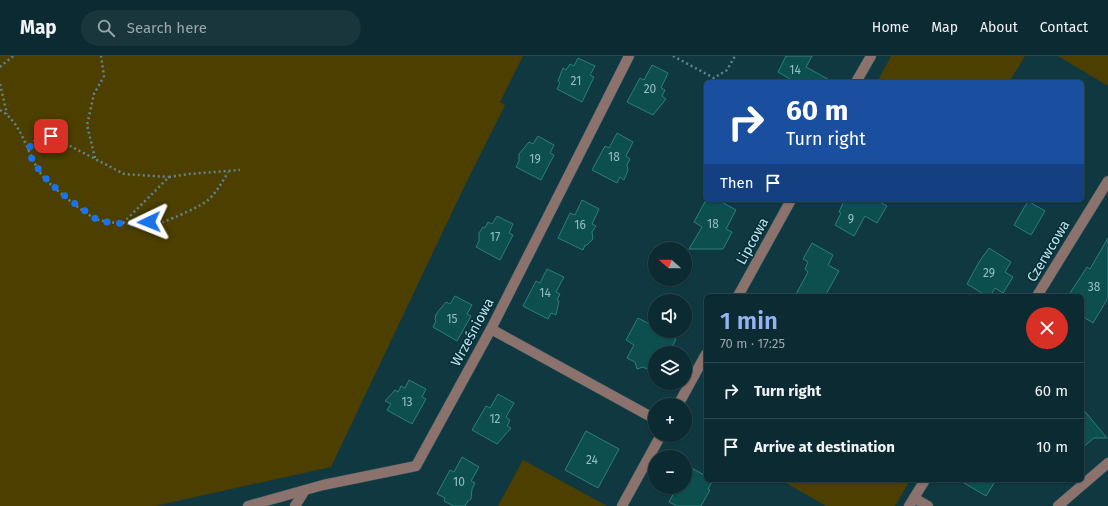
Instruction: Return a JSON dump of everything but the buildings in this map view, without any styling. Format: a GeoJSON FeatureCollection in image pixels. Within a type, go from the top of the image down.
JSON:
{"type":"FeatureCollection","features":[{"type":"Feature","properties":{"kind":"street","name":"Wrześniowa"},"geometry":{"type":"LineString","coordinates":[[248,506],[305,490],[416,466],[491,329],[629,56]]}},
{"type":"Feature","properties":{"kind":"street"},"geometry":{"type":"LineString","coordinates":[[857,80],[871,56]]}},
{"type":"Feature","properties":{"kind":"street","name":"Czerwcowa"},"geometry":{"type":"LineString","coordinates":[[1039,294],[1108,181]]}},
{"type":"Feature","properties":{"kind":"street","name":"Lipcowa"},"geometry":{"type":"LineString","coordinates":[[739,294],[790,202]]}},
{"type":"Feature","properties":{"kind":"street"},"geometry":{"type":"LineString","coordinates":[[491,329],[648,415]]}},
{"type":"Feature","properties":{"kind":"street"},"geometry":{"type":"LineString","coordinates":[[682,398],[704,358]]}},
{"type":"Feature","properties":{"kind":"street"},"geometry":{"type":"LineString","coordinates":[[622,506],[657,442]]}},
{"type":"Feature","properties":{"kind":"street"},"geometry":{"type":"LineString","coordinates":[[1058,506],[1108,463]]}},
{"type":"Feature","properties":{"kind":"street"},"geometry":{"type":"LineString","coordinates":[[924,482],[912,502],[928,506]]}},
{"type":"Feature","properties":{"kind":"street"},"geometry":{"type":"LineString","coordinates":[[296,506],[305,490]]}},
{"type":"Feature","properties":{"kind":"path"},"geometry":{"type":"LineString","coordinates":[[0,67],[13,56]]}},
{"type":"Feature","properties":{"kind":"path"},"geometry":{"type":"LineString","coordinates":[[95,158],[87,125],[94,94],[104,76],[101,56]]}},
{"type":"Feature","properties":{"kind":"path"},"geometry":{"type":"LineString","coordinates":[[673,56],[714,78],[727,70],[735,56]]}},
{"type":"Feature","properties":{"kind":"path"},"geometry":{"type":"LineString","coordinates":[[0,84],[7,114],[20,132],[31,157],[46,179],[71,201],[98,220],[123,223],[161,222],[178,216],[206,201],[219,188],[228,172]]}},
{"type":"Feature","properties":{"kind":"path"},"geometry":{"type":"LineString","coordinates":[[0,110],[7,114]]}},
{"type":"Feature","properties":{"kind":"path"},"geometry":{"type":"LineString","coordinates":[[28,150],[34,141],[40,136],[51,136],[124,174],[169,177],[240,170]]}},
{"type":"Feature","properties":{"kind":"path"},"geometry":{"type":"LineString","coordinates":[[123,223],[169,177]]}},
{"type":"Feature","properties":{"kind":"shaded area"},"geometry":{"type":"Polygon","coordinates":[[[0,56],[523,56],[500,102],[505,105],[465,185],[331,467],[155,506],[0,506],[0,56]]]}},
{"type":"Feature","properties":{"kind":"shaded area"},"geometry":{"type":"Polygon","coordinates":[[[891,56],[1025,56],[1010,80],[878,80],[891,56]]]}},
{"type":"Feature","properties":{"kind":"shaded area"},"geometry":{"type":"Polygon","coordinates":[[[1058,56],[1108,56],[1108,86],[1058,56]]]}},
{"type":"Feature","properties":{"kind":"shaded area"},"geometry":{"type":"Polygon","coordinates":[[[523,460],[607,506],[498,506],[523,460]]]}},
{"type":"Feature","properties":{"kind":"shaded area"},"geometry":{"type":"Polygon","coordinates":[[[784,482],[909,482],[895,506],[826,506],[784,482]]]}},
{"type":"Feature","properties":{"kind":"route"},"geometry":{"type":"LineString","coordinates":[[51,136],[40,136],[34,141],[28,150],[46,179],[71,201],[98,220],[123,223],[149,222]]}}]}
